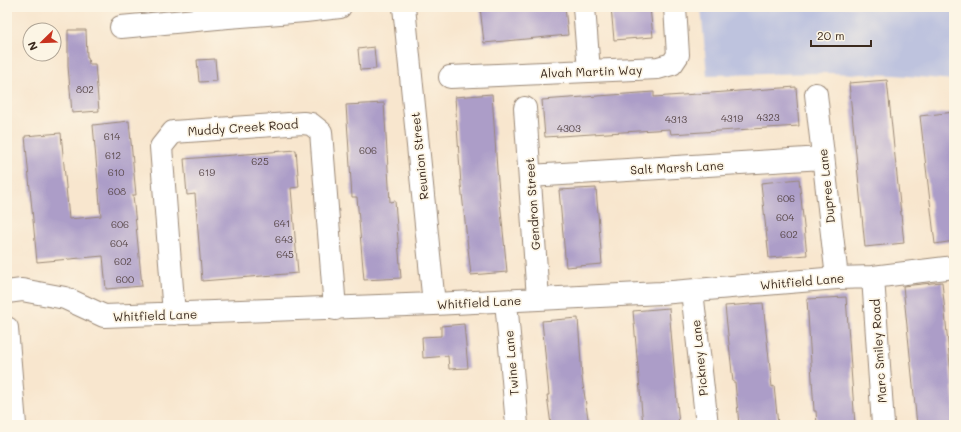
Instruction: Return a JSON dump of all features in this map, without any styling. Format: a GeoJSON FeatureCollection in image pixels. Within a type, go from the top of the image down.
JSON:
{"type":"FeatureCollection","features":[{"type":"Feature","properties":{"kind":"street"},"geometry":{"type":"LineString","coordinates":[[121,27],[305,12],[340,7]]}},
{"type":"Feature","properties":{"kind":"street","name":"Reunion Street"},"geometry":{"type":"LineString","coordinates":[[404,7],[434,304]]}},
{"type":"Feature","properties":{"kind":"street"},"geometry":{"type":"LineString","coordinates":[[584,7],[589,71]]}},
{"type":"Feature","properties":{"kind":"street","name":"Alvah Martin Way"},"geometry":{"type":"LineString","coordinates":[[450,77],[658,68],[672,64],[678,55],[675,7]]}},
{"type":"Feature","properties":{"kind":"street","name":"Dupree Lane"},"geometry":{"type":"LineString","coordinates":[[816,94],[837,278]]}},
{"type":"Feature","properties":{"kind":"street","name":"Gendron Street"},"geometry":{"type":"LineString","coordinates":[[526,108],[538,299]]}},
{"type":"Feature","properties":{"kind":"street","name":"Muddy Creek Road"},"geometry":{"type":"LineString","coordinates":[[174,314],[161,147],[173,132],[303,123],[310,124],[321,132],[335,308]]}},
{"type":"Feature","properties":{"kind":"street","name":"Salt Marsh Lane"},"geometry":{"type":"LineString","coordinates":[[530,176],[823,158]]}},
{"type":"Feature","properties":{"kind":"street","name":"Whitfield Lane"},"geometry":{"type":"LineString","coordinates":[[7,292],[22,290],[65,298],[104,316],[506,301],[692,291],[837,278],[873,277],[954,267]]}},
{"type":"Feature","properties":{"kind":"street","name":"Marc Smiley Road"},"geometry":{"type":"LineString","coordinates":[[873,277],[883,425]]}},
{"type":"Feature","properties":{"kind":"street","name":"Pickney Lane"},"geometry":{"type":"LineString","coordinates":[[692,291],[707,425]]}},
{"type":"Feature","properties":{"kind":"street","name":"Twine Lane"},"geometry":{"type":"LineString","coordinates":[[506,301],[517,425]]}},
{"type":"Feature","properties":{"kind":"street"},"geometry":{"type":"LineString","coordinates":[[7,328],[15,425]]}},
{"type":"Feature","properties":{"kind":"shaded area"},"geometry":{"type":"Polygon","coordinates":[[[701,7],[954,7],[954,80],[896,75],[829,73],[707,75],[701,7]]]}},
{"type":"Feature","properties":{"kind":"building"},"geometry":{"type":"Polygon","coordinates":[[[480,7],[565,7],[568,35],[484,43],[480,7]]]}},
{"type":"Feature","properties":{"kind":"building"},"geometry":{"type":"Polygon","coordinates":[[[611,7],[650,7],[653,37],[614,40],[611,7]]]}},
{"type":"Feature","properties":{"kind":"building"},"geometry":{"type":"Polygon","coordinates":[[[68,30],[86,30],[87,58],[89,64],[95,64],[99,111],[72,113],[68,66],[68,30]]]}},
{"type":"Feature","properties":{"kind":"building"},"geometry":{"type":"Polygon","coordinates":[[[374,47],[376,69],[360,70],[358,49],[374,47]]]}},
{"type":"Feature","properties":{"kind":"building"},"geometry":{"type":"Polygon","coordinates":[[[215,59],[217,81],[199,82],[197,60],[215,59]]]}},
{"type":"Feature","properties":{"kind":"building"},"geometry":{"type":"Polygon","coordinates":[[[887,80],[904,243],[865,247],[849,83],[887,80]]]}},
{"type":"Feature","properties":{"kind":"building"},"geometry":{"type":"Polygon","coordinates":[[[796,87],[799,126],[671,134],[670,129],[545,137],[542,100],[654,92],[654,97],[796,87]]]}},
{"type":"Feature","properties":{"kind":"building"},"geometry":{"type":"Polygon","coordinates":[[[492,94],[497,170],[507,272],[471,275],[461,185],[455,97],[492,94]]]}},
{"type":"Feature","properties":{"kind":"building"},"geometry":{"type":"Polygon","coordinates":[[[384,103],[390,202],[395,201],[401,278],[364,280],[357,197],[352,197],[346,105],[384,103]]]}},
{"type":"Feature","properties":{"kind":"building"},"geometry":{"type":"Polygon","coordinates":[[[954,112],[954,241],[935,244],[920,116],[954,112]]]}},
{"type":"Feature","properties":{"kind":"building"},"geometry":{"type":"Polygon","coordinates":[[[129,121],[136,195],[133,195],[142,286],[106,289],[103,256],[37,262],[25,136],[61,133],[69,219],[101,216],[93,125],[129,121]]]}},
{"type":"Feature","properties":{"kind":"building"},"geometry":{"type":"Polygon","coordinates":[[[296,150],[299,187],[291,188],[298,273],[202,281],[195,194],[187,195],[184,159],[296,150]]]}},
{"type":"Feature","properties":{"kind":"building"},"geometry":{"type":"Polygon","coordinates":[[[799,179],[807,255],[769,258],[761,183],[799,179]]]}},
{"type":"Feature","properties":{"kind":"building"},"geometry":{"type":"Polygon","coordinates":[[[596,188],[602,264],[566,267],[559,190],[596,188]]]}},
{"type":"Feature","properties":{"kind":"building"},"geometry":{"type":"Polygon","coordinates":[[[942,282],[954,406],[954,425],[917,425],[903,286],[942,282]]]}},
{"type":"Feature","properties":{"kind":"building"},"geometry":{"type":"Polygon","coordinates":[[[846,297],[855,425],[817,425],[816,411],[814,411],[807,299],[846,297]]]}},
{"type":"Feature","properties":{"kind":"building"},"geometry":{"type":"Polygon","coordinates":[[[763,303],[772,387],[774,386],[778,425],[739,425],[725,306],[763,303]]]}},
{"type":"Feature","properties":{"kind":"building"},"geometry":{"type":"Polygon","coordinates":[[[669,308],[679,425],[643,425],[633,311],[669,308]]]}},
{"type":"Feature","properties":{"kind":"building"},"geometry":{"type":"Polygon","coordinates":[[[578,318],[582,378],[589,425],[551,425],[547,395],[549,395],[542,321],[578,318]]]}},
{"type":"Feature","properties":{"kind":"building"},"geometry":{"type":"Polygon","coordinates":[[[464,324],[468,368],[449,369],[448,356],[423,358],[422,337],[441,336],[441,326],[464,324]]]}}]}
